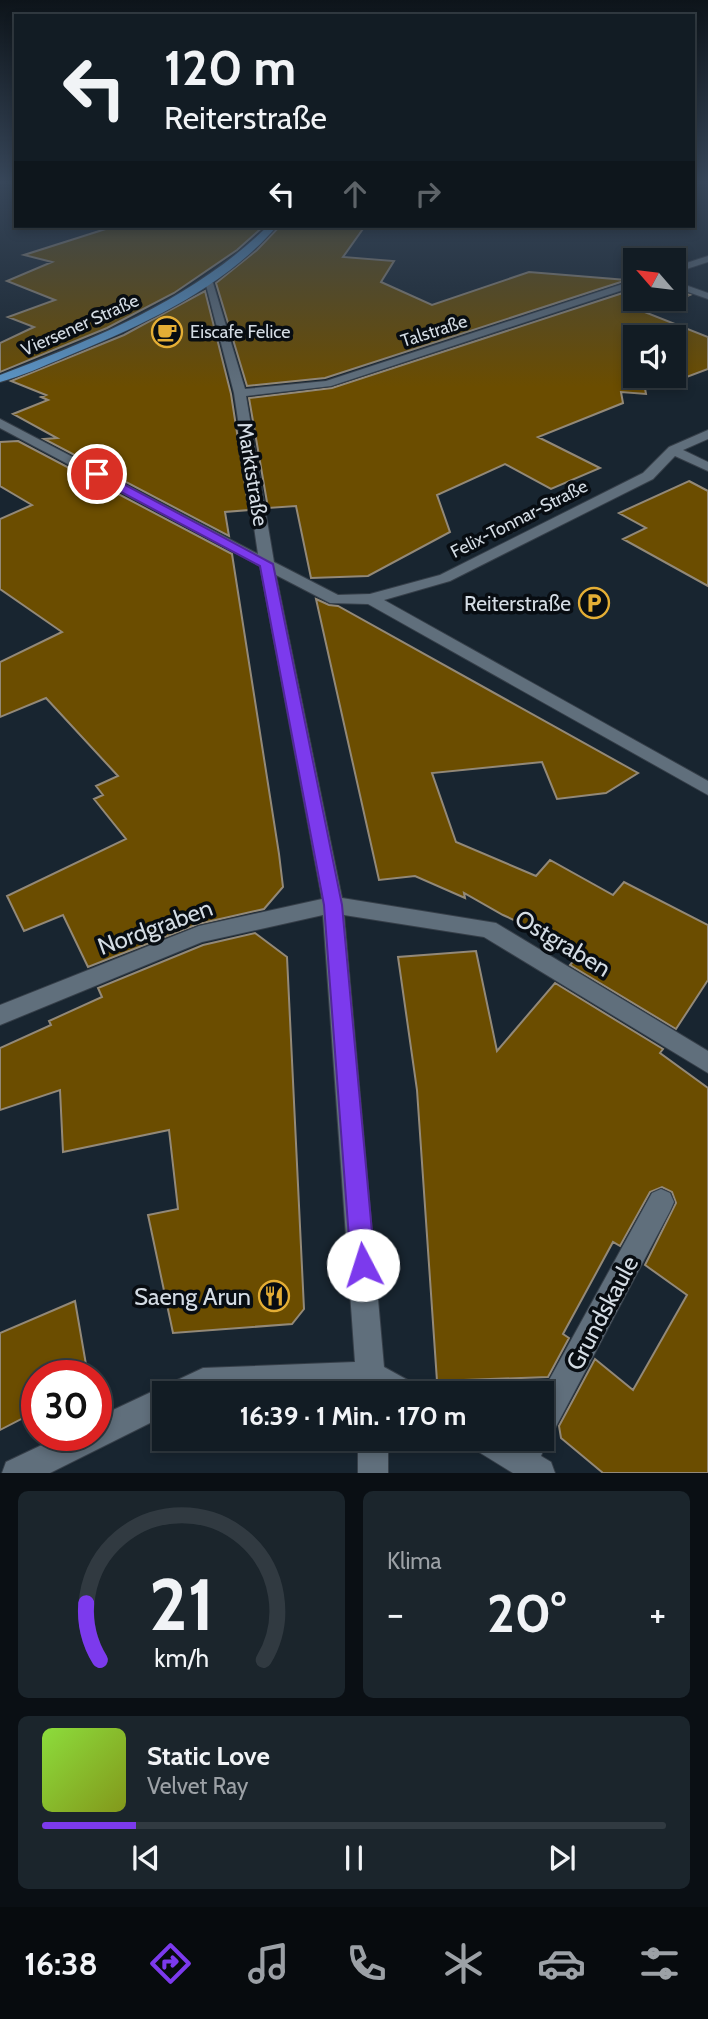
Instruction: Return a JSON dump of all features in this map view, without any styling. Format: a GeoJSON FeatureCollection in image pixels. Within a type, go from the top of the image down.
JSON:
{"type":"FeatureCollection","features":[{"type":"Feature","properties":{"kind":"main road","name":"Viersener Straße"},"geometry":{"type":"LineString","coordinates":[[0,379],[125,326],[208,283],[246,250]]}},
{"type":"Feature","properties":{"kind":"street"},"geometry":{"type":"LineString","coordinates":[[686,266],[708,259]]}},
{"type":"Feature","properties":{"kind":"street","name":"Marktstraße"},"geometry":{"type":"LineString","coordinates":[[208,283],[240,393],[267,564],[333,905],[372,1381]]}},
{"type":"Feature","properties":{"kind":"street","name":"Talstraße"},"geometry":{"type":"LineString","coordinates":[[240,393],[327,384],[623,287]]}},
{"type":"Feature","properties":{"kind":"street"},"geometry":{"type":"LineString","coordinates":[[686,288],[708,296]]}},
{"type":"Feature","properties":{"kind":"street"},"geometry":{"type":"LineString","coordinates":[[0,423],[335,600],[371,599],[708,789]]}},
{"type":"Feature","properties":{"kind":"street","name":"Felix-Tonnar-Straße"},"geometry":{"type":"LineString","coordinates":[[371,599],[445,578],[648,476],[673,450],[708,434]]}},
{"type":"Feature","properties":{"kind":"street"},"geometry":{"type":"LineString","coordinates":[[673,450],[708,467]]}},
{"type":"Feature","properties":{"kind":"street","name":"Nordgraben"},"geometry":{"type":"LineString","coordinates":[[0,1016],[199,934],[333,905]]}},
{"type":"Feature","properties":{"kind":"street","name":"Ostgraben"},"geometry":{"type":"LineString","coordinates":[[333,905],[489,929],[708,1063]]}},
{"type":"Feature","properties":{"kind":"street","name":"Grundskaule"},"geometry":{"type":"LineString","coordinates":[[554,1402],[661,1202]]}},
{"type":"Feature","properties":{"kind":"street"},"geometry":{"type":"LineString","coordinates":[[112,1427],[152,1407]]}},
{"type":"Feature","properties":{"kind":"street"},"geometry":{"type":"LineString","coordinates":[[17,1473],[62,1451]]}},
{"type":"Feature","properties":{"kind":"street"},"geometry":{"type":"LineString","coordinates":[[373,1451],[373,1473]]}},
{"type":"Feature","properties":{"kind":"building"},"geometry":{"type":"Polygon","coordinates":[[[41,250],[237,250],[174,293],[107,328],[0,372],[0,343],[34,327],[8,317],[55,300],[7,281],[52,262],[24,255],[41,250]]]}},
{"type":"Feature","properties":{"kind":"building"},"geometry":{"type":"Polygon","coordinates":[[[257,250],[348,250],[343,257],[394,261],[381,282],[432,305],[529,272],[623,280],[325,378],[247,386],[216,283],[257,250]]]}},
{"type":"Feature","properties":{"kind":"building"},"geometry":{"type":"Polygon","coordinates":[[[205,291],[231,394],[249,510],[225,512],[229,536],[44,439],[57,438],[13,414],[48,400],[41,397],[46,395],[11,381],[124,335],[205,291]]]}},
{"type":"Feature","properties":{"kind":"building"},"geometry":{"type":"Polygon","coordinates":[[[623,293],[623,312],[649,312],[647,313],[678,325],[623,325],[623,388],[645,388],[646,394],[621,392],[623,403],[538,437],[600,468],[551,489],[505,464],[437,495],[450,532],[368,576],[311,578],[296,506],[268,508],[249,398],[332,388],[623,293]]]}},
{"type":"Feature","properties":{"kind":"building"},"geometry":{"type":"Polygon","coordinates":[[[686,328],[708,337],[708,369],[686,377],[686,328]]]}},
{"type":"Feature","properties":{"kind":"building"},"geometry":{"type":"Polygon","coordinates":[[[18,441],[232,554],[279,854],[283,887],[264,909],[198,924],[88,967],[63,915],[24,931],[7,896],[126,839],[94,799],[103,795],[96,786],[118,776],[46,698],[0,717],[0,662],[62,632],[0,589],[0,519],[32,505],[0,486],[0,442],[18,441]]]}},
{"type":"Feature","properties":{"kind":"building"},"geometry":{"type":"Polygon","coordinates":[[[689,481],[708,491],[708,586],[623,539],[646,528],[619,513],[689,481]]]}},
{"type":"Feature","properties":{"kind":"building"},"geometry":{"type":"Polygon","coordinates":[[[316,599],[338,606],[638,773],[606,793],[557,799],[542,762],[432,773],[456,842],[536,876],[550,860],[613,895],[624,882],[708,925],[708,980],[676,1029],[570,965],[582,951],[503,915],[464,893],[465,898],[415,876],[379,880],[316,599]]]}},
{"type":"Feature","properties":{"kind":"building"},"geometry":{"type":"Polygon","coordinates":[[[255,933],[287,957],[304,1309],[292,1324],[173,1333],[148,1215],[178,1209],[169,1130],[63,1152],[60,1090],[0,1110],[0,1048],[51,1025],[49,1021],[102,997],[98,988],[203,945],[255,933]]]}},
{"type":"Feature","properties":{"kind":"building"},"geometry":{"type":"Polygon","coordinates":[[[476,951],[497,1051],[555,983],[663,1049],[660,1053],[708,1088],[708,1473],[603,1473],[561,1438],[559,1426],[595,1359],[633,1390],[687,1295],[645,1265],[676,1203],[672,1192],[662,1187],[650,1192],[620,1246],[613,1242],[563,1334],[569,1338],[548,1377],[437,1381],[417,1090],[398,957],[476,951]]]}},
{"type":"Feature","properties":{"kind":"building"},"geometry":{"type":"Polygon","coordinates":[[[75,1301],[85,1360],[21,1360],[21,1419],[0,1430],[0,1333],[75,1301]]]}},
{"type":"Feature","properties":{"kind":"place","name":"Eiscafe Felice"},"geometry":{"type":"Point","coordinates":[167,332]}},
{"type":"Feature","properties":{"kind":"place","name":"Reiterstraße"},"geometry":{"type":"Point","coordinates":[594,603]}},
{"type":"Feature","properties":{"kind":"place","name":"Saeng Arun"},"geometry":{"type":"Point","coordinates":[274,1296]}},
{"type":"Feature","properties":{"kind":"route"},"geometry":{"type":"LineString","coordinates":[[97,474],[267,564],[333,905],[363,1265]]}}]}
